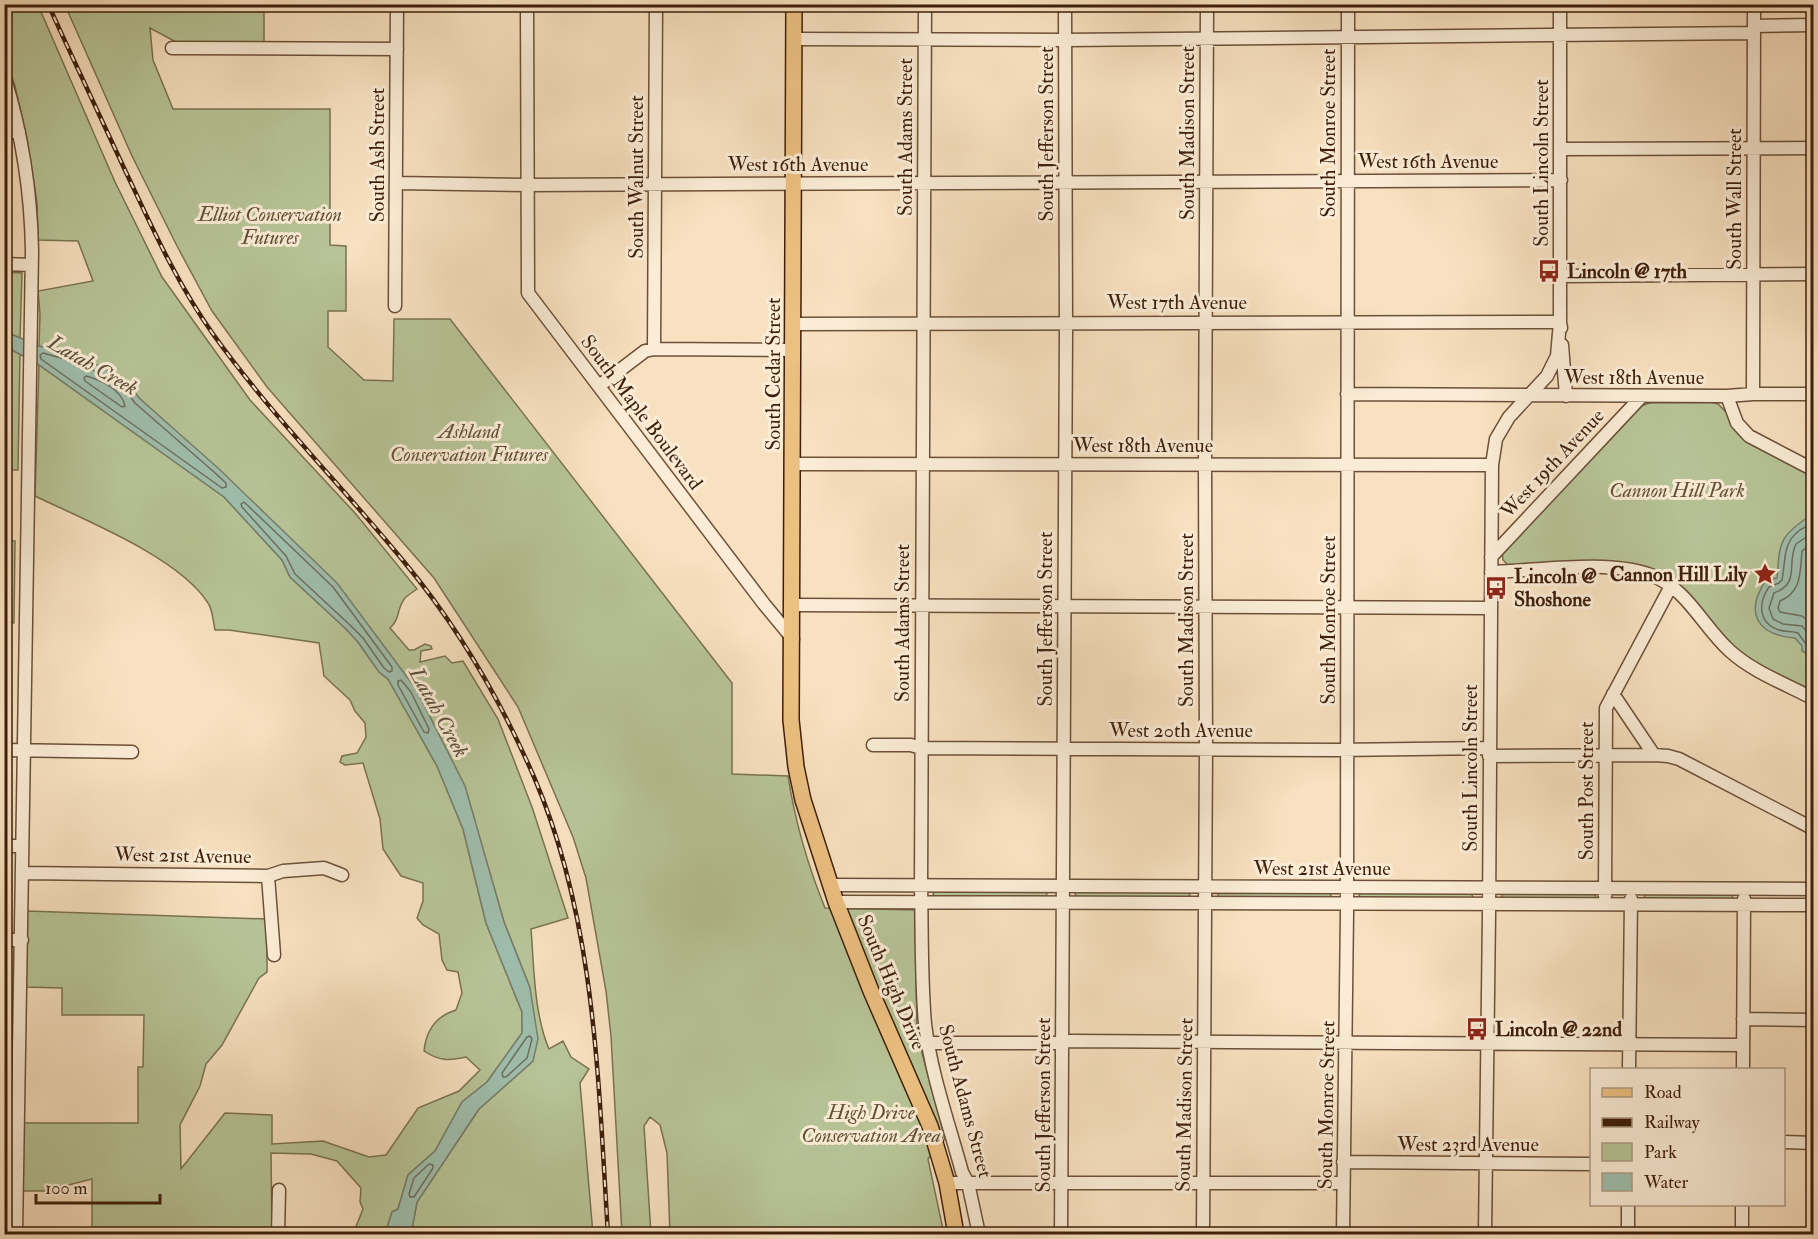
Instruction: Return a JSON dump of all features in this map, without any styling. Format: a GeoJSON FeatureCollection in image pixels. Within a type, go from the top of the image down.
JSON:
{"type":"FeatureCollection","features":[{"type":"Feature","properties":{"kind":"main road","name":"South Cedar Street"},"geometry":{"type":"LineString","coordinates":[[793,744],[794,4]]}},
{"type":"Feature","properties":{"kind":"main road","name":"South High Drive"},"geometry":{"type":"LineString","coordinates":[[793,744],[803,800],[836,902],[871,991],[930,1126],[947,1183],[956,1234]]}},
{"type":"Feature","properties":{"kind":"street","name":"South Ash Street"},"geometry":{"type":"LineString","coordinates":[[395,306],[397,4]]}},
{"type":"Feature","properties":{"kind":"street","name":"South Maple Boulevard"},"geometry":{"type":"LineString","coordinates":[[526,4],[528,293],[793,639]]}},
{"type":"Feature","properties":{"kind":"street","name":"South Walnut Street"},"geometry":{"type":"LineString","coordinates":[[654,349],[656,4]]}},
{"type":"Feature","properties":{"kind":"street","name":"South Adams Street"},"geometry":{"type":"LineString","coordinates":[[925,4],[921,748],[921,903],[924,999],[929,1043],[962,1172],[968,1183],[979,1234]]}},
{"type":"Feature","properties":{"kind":"street","name":"South Jefferson Street"},"geometry":{"type":"LineString","coordinates":[[1061,1234],[1066,323],[1065,4]]}},
{"type":"Feature","properties":{"kind":"street","name":"South Madison Street"},"geometry":{"type":"LineString","coordinates":[[1203,1234],[1207,4]]}},
{"type":"Feature","properties":{"kind":"street","name":"South Monroe Street"},"geometry":{"type":"LineString","coordinates":[[1343,1234],[1347,1042],[1348,4]]}},
{"type":"Feature","properties":{"kind":"street","name":"South Lincoln Street"},"geometry":{"type":"LineString","coordinates":[[1485,1234],[1492,465],[1496,439],[1509,417],[1547,376],[1557,356],[1561,276],[1560,4]]}},
{"type":"Feature","properties":{"kind":"street","name":"South Wall Street"},"geometry":{"type":"LineString","coordinates":[[1753,394],[1754,4]]}},
{"type":"Feature","properties":{"kind":"street"},"geometry":{"type":"LineString","coordinates":[[795,39],[1348,38],[1561,35],[1814,25]]}},
{"type":"Feature","properties":{"kind":"street"},"geometry":{"type":"LineString","coordinates":[[172,48],[397,49]]}},
{"type":"Feature","properties":{"kind":"street"},"geometry":{"type":"LineString","coordinates":[[4,76],[19,132],[30,206],[32,265],[16,1234]]}},
{"type":"Feature","properties":{"kind":"street"},"geometry":{"type":"LineString","coordinates":[[4,132],[19,132]]}},
{"type":"Feature","properties":{"kind":"street"},"geometry":{"type":"LineString","coordinates":[[1561,149],[1814,148]]}},
{"type":"Feature","properties":{"kind":"street","name":"West 16th Avenue"},"geometry":{"type":"LineString","coordinates":[[396,183],[527,185],[1561,180]]}},
{"type":"Feature","properties":{"kind":"street"},"geometry":{"type":"LineString","coordinates":[[4,264],[32,265]]}},
{"type":"Feature","properties":{"kind":"street"},"geometry":{"type":"LineString","coordinates":[[1561,276],[1814,274]]}},
{"type":"Feature","properties":{"kind":"street","name":"West 17th Avenue"},"geometry":{"type":"LineString","coordinates":[[794,324],[1206,321],[1560,322]]}},
{"type":"Feature","properties":{"kind":"street","name":"South Lincoln Street"},"geometry":{"type":"LineString","coordinates":[[1560,322],[1566,396]]}},
{"type":"Feature","properties":{"kind":"street"},"geometry":{"type":"LineString","coordinates":[[599,386],[645,351],[654,349],[793,350]]}},
{"type":"Feature","properties":{"kind":"street","name":"West 18th Avenue"},"geometry":{"type":"LineString","coordinates":[[1347,393],[1566,396],[1814,394]]}},
{"type":"Feature","properties":{"kind":"street","name":"West 19th Avenue"},"geometry":{"type":"LineString","coordinates":[[1491,557],[1642,396]]}},
{"type":"Feature","properties":{"kind":"street"},"geometry":{"type":"LineString","coordinates":[[1727,396],[1737,423],[1749,436],[1814,470]]}},
{"type":"Feature","properties":{"kind":"street","name":"West 18th Avenue"},"geometry":{"type":"LineString","coordinates":[[794,464],[1492,465]]}},
{"type":"Feature","properties":{"kind":"street"},"geometry":{"type":"LineString","coordinates":[[1491,572],[1605,567],[1651,576],[1671,586],[1689,602],[1718,641],[1732,654],[1814,699]]}},
{"type":"Feature","properties":{"kind":"street","name":"South Post Street"},"geometry":{"type":"LineString","coordinates":[[1605,904],[1606,708],[1671,586]]}},
{"type":"Feature","properties":{"kind":"street"},"geometry":{"type":"LineString","coordinates":[[793,605],[1491,608]]}},
{"type":"Feature","properties":{"kind":"street"},"geometry":{"type":"LineString","coordinates":[[1613,694],[1654,755]]}},
{"type":"Feature","properties":{"kind":"street","name":"West 20th Avenue"},"geometry":{"type":"LineString","coordinates":[[873,745],[1064,750],[1206,748],[1668,756],[1679,759],[1814,829]]}},
{"type":"Feature","properties":{"kind":"street"},"geometry":{"type":"LineString","coordinates":[[4,750],[132,752]]}},
{"type":"Feature","properties":{"kind":"street"},"geometry":{"type":"LineString","coordinates":[[4,846],[22,846]]}},
{"type":"Feature","properties":{"kind":"street","name":"West 21st Avenue"},"geometry":{"type":"LineString","coordinates":[[22,873],[268,876],[283,871],[324,868],[342,875]]}},
{"type":"Feature","properties":{"kind":"street"},"geometry":{"type":"LineString","coordinates":[[268,876],[274,955]]}},
{"type":"Feature","properties":{"kind":"street","name":"West 21st Avenue"},"geometry":{"type":"LineString","coordinates":[[831,885],[1814,889]]}},
{"type":"Feature","properties":{"kind":"street"},"geometry":{"type":"LineString","coordinates":[[1629,1068],[1631,888]]}},
{"type":"Feature","properties":{"kind":"street"},"geometry":{"type":"LineString","coordinates":[[1743,1068],[1744,889]]}},
{"type":"Feature","properties":{"kind":"street","name":"West 21st Avenue"},"geometry":{"type":"LineString","coordinates":[[836,902],[1814,905]]}},
{"type":"Feature","properties":{"kind":"street"},"geometry":{"type":"LineString","coordinates":[[4,940],[22,940]]}},
{"type":"Feature","properties":{"kind":"street"},"geometry":{"type":"LineString","coordinates":[[1743,1019],[1814,1020]]}},
{"type":"Feature","properties":{"kind":"street"},"geometry":{"type":"LineString","coordinates":[[929,1043],[1347,1042],[1743,1045]]}},
{"type":"Feature","properties":{"kind":"street"},"geometry":{"type":"LineString","coordinates":[[4,1122],[18,1122]]}},
{"type":"Feature","properties":{"kind":"street"},"geometry":{"type":"LineString","coordinates":[[1785,1143],[1814,1143]]}},
{"type":"Feature","properties":{"kind":"street","name":"West 23rd Avenue"},"geometry":{"type":"LineString","coordinates":[[1343,1162],[1590,1164]]}},
{"type":"Feature","properties":{"kind":"street"},"geometry":{"type":"LineString","coordinates":[[947,1183],[1343,1184]]}},
{"type":"Feature","properties":{"kind":"street"},"geometry":{"type":"LineString","coordinates":[[278,1234],[279,1190]]}},
{"type":"Feature","properties":{"kind":"street"},"geometry":{"type":"LineString","coordinates":[[1628,1206],[1628,1234]]}},
{"type":"Feature","properties":{"kind":"street"},"geometry":{"type":"LineString","coordinates":[[1742,1206],[1742,1234]]}},
{"type":"Feature","properties":{"kind":"green space"},"geometry":{"type":"Polygon","coordinates":[[[4,5],[38,5],[115,182],[162,277],[250,400],[355,513],[417,589],[405,598],[396,621],[390,628],[409,650],[425,644],[431,646],[432,649],[421,651],[420,662],[445,656],[452,663],[463,661],[498,719],[532,807],[568,918],[531,929],[534,974],[540,1021],[549,1049],[563,1041],[571,1057],[589,1069],[580,1083],[593,1234],[411,1234],[417,1202],[479,1109],[533,1061],[530,988],[504,922],[465,787],[416,689],[172,428],[139,398],[125,379],[81,357],[39,346],[38,291],[93,281],[78,241],[38,240],[37,203],[27,139],[15,86],[5,57],[4,5]]]}},
{"type":"Feature","properties":{"kind":"green space"},"geometry":{"type":"Polygon","coordinates":[[[65,5],[264,5],[264,43],[176,42],[150,28],[153,60],[173,109],[330,109],[330,245],[346,246],[346,311],[328,311],[328,347],[364,380],[393,381],[394,319],[450,319],[732,683],[732,774],[788,776],[803,843],[825,908],[915,910],[917,1034],[945,1139],[928,1159],[944,1234],[670,1234],[667,1153],[660,1125],[650,1117],[644,1126],[651,1234],[622,1234],[611,1036],[606,991],[586,878],[573,837],[518,707],[434,578],[267,387],[212,311],[132,156],[65,5]]]}},
{"type":"Feature","properties":{"kind":"green space"},"geometry":{"type":"Polygon","coordinates":[[[4,272],[22,273],[20,339],[5,331],[4,272]]]}},
{"type":"Feature","properties":{"kind":"green space"},"geometry":{"type":"Polygon","coordinates":[[[4,346],[20,354],[18,470],[5,470],[4,346]]]}},
{"type":"Feature","properties":{"kind":"green space"},"geometry":{"type":"Polygon","coordinates":[[[39,365],[224,497],[282,560],[290,577],[358,642],[379,672],[388,679],[437,766],[463,829],[486,923],[522,1012],[522,1033],[487,1082],[462,1102],[435,1151],[408,1175],[398,1209],[392,1212],[385,1234],[353,1234],[363,1209],[360,1202],[361,1188],[337,1161],[311,1154],[271,1153],[272,1234],[98,1234],[98,1232],[92,1232],[92,1179],[45,1191],[22,1191],[23,1123],[138,1123],[138,1067],[143,1067],[144,1015],[62,1015],[62,988],[26,987],[27,911],[267,919],[267,972],[259,978],[222,1045],[206,1064],[200,1086],[180,1125],[181,1169],[225,1113],[272,1115],[272,1144],[323,1141],[369,1157],[386,1155],[418,1108],[459,1091],[480,1070],[466,1057],[444,1059],[434,1057],[424,1051],[433,1025],[443,1016],[456,1010],[462,993],[458,972],[447,970],[442,960],[439,934],[423,925],[417,918],[423,901],[423,883],[401,876],[383,849],[380,819],[363,763],[345,765],[340,762],[342,756],[357,753],[366,737],[365,723],[355,711],[350,700],[324,676],[319,643],[215,630],[210,606],[194,586],[176,570],[129,541],[35,496],[39,365]]]}},
{"type":"Feature","properties":{"kind":"green space","name":"Cannon Hill Park"},"geometry":{"type":"Polygon","coordinates":[[[1655,401],[1707,401],[1718,404],[1729,415],[1813,474],[1813,695],[1751,661],[1728,645],[1658,574],[1509,566],[1503,560],[1502,551],[1641,406],[1655,401]]]}},
{"type":"Feature","properties":{"kind":"green space"},"geometry":{"type":"Polygon","coordinates":[[[5,541],[15,541],[14,623],[5,622],[5,541]]]}},
{"type":"Feature","properties":{"kind":"green space"},"geometry":{"type":"Polygon","coordinates":[[[935,890],[1045,891],[1047,894],[1045,897],[935,897],[933,894],[935,890]]]}},
{"type":"Feature","properties":{"kind":"green space"},"geometry":{"type":"Polygon","coordinates":[[[1077,891],[1187,891],[1190,895],[1187,898],[1077,897],[1075,894],[1077,891]]]}},
{"type":"Feature","properties":{"kind":"green space"},"geometry":{"type":"Polygon","coordinates":[[[1219,891],[1329,892],[1331,895],[1330,898],[1219,898],[1219,891]]]}},
{"type":"Feature","properties":{"kind":"green space"},"geometry":{"type":"Polygon","coordinates":[[[1361,892],[1471,893],[1473,897],[1472,899],[1361,899],[1359,896],[1361,892]]]}},
{"type":"Feature","properties":{"kind":"green space"},"geometry":{"type":"Polygon","coordinates":[[[1504,893],[1595,894],[1596,899],[1502,898],[1504,893]]]}},
{"type":"Feature","properties":{"kind":"green space"},"geometry":{"type":"Polygon","coordinates":[[[1645,894],[1732,894],[1733,900],[1644,899],[1645,894]]]}},
{"type":"Feature","properties":{"kind":"water","name":"Latah Creek"},"geometry":{"type":"Polygon","coordinates":[[[4,331],[39,346],[81,357],[125,379],[139,398],[218,468],[337,583],[416,689],[465,786],[504,922],[530,988],[538,1039],[533,1061],[479,1109],[417,1202],[411,1234],[385,1234],[392,1212],[398,1209],[408,1175],[435,1151],[462,1102],[487,1082],[522,1033],[522,1012],[486,923],[463,829],[437,766],[388,679],[379,672],[346,629],[290,577],[282,560],[224,497],[39,365],[5,346],[4,331]]]}},
{"type":"Feature","properties":{"kind":"water"},"geometry":{"type":"Polygon","coordinates":[[[1808,517],[1814,519],[1813,657],[1802,651],[1802,646],[1795,638],[1782,636],[1763,627],[1755,612],[1759,592],[1766,580],[1777,578],[1782,542],[1791,530],[1808,517]]]}},
{"type":"Feature","properties":{"kind":"railway"},"geometry":{"type":"LineString","coordinates":[[48,4],[154,232],[200,314],[235,364],[381,534],[443,613],[493,693],[534,777],[555,832],[582,945],[597,1060],[608,1234]]}},
{"type":"Feature","properties":{"kind":"place","name":"Lincoln @ 17th"},"geometry":{"type":"Point","coordinates":[1549,271]}},
{"type":"Feature","properties":{"kind":"place","name":"Cannon Hill Lily"},"geometry":{"type":"Point","coordinates":[1765,574]}},
{"type":"Feature","properties":{"kind":"place","name":"Lincoln @ Shoshone"},"geometry":{"type":"Point","coordinates":[1496,588]}},
{"type":"Feature","properties":{"kind":"place","name":"Lincoln @ 22nd"},"geometry":{"type":"Point","coordinates":[1477,1029]}},
{"type":"Feature","properties":{"kind":"park label","name":"Elliot Conservation Futures"},"geometry":{"type":"Point","coordinates":[270,226]}},
{"type":"Feature","properties":{"kind":"park label","name":"Ashland Conservation Futures"},"geometry":{"type":"Point","coordinates":[469,442]}},
{"type":"Feature","properties":{"kind":"park label","name":"High Drive Conservation Area"},"geometry":{"type":"Point","coordinates":[871,1124]}}]}
